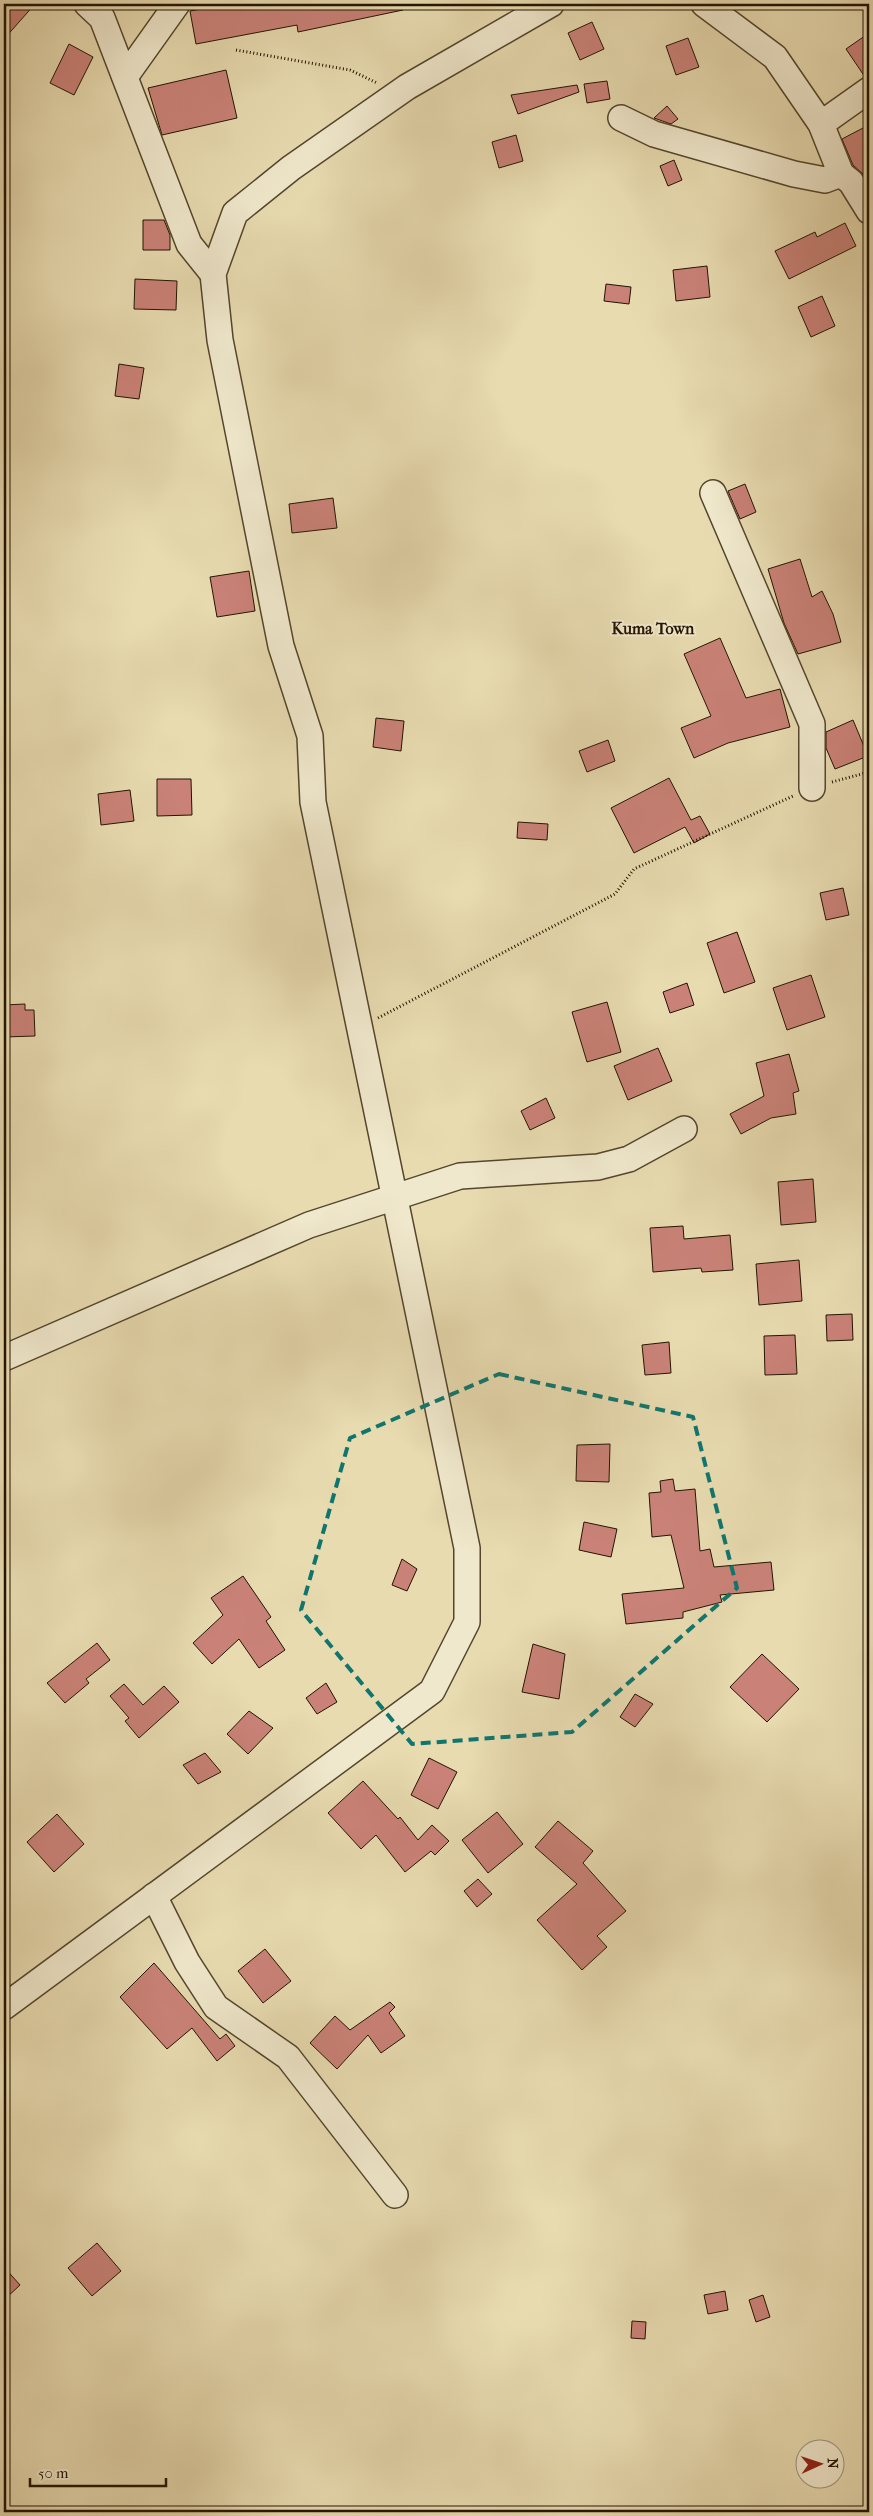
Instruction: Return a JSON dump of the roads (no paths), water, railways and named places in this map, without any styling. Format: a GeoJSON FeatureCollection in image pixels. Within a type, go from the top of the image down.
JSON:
{"type":"FeatureCollection","features":[{"type":"Feature","properties":{"kind":"street"},"geometry":{"type":"LineString","coordinates":[[87,4],[102,18],[189,244],[213,274]]}},
{"type":"Feature","properties":{"kind":"street"},"geometry":{"type":"LineString","coordinates":[[125,77],[177,4]]}},
{"type":"Feature","properties":{"kind":"street"},"geometry":{"type":"LineString","coordinates":[[4,2007],[432,1691],[467,1622],[466,1548],[396,1198],[313,802],[310,736],[281,646],[220,340],[213,274],[235,213],[291,168],[398,94],[551,4]]}},
{"type":"Feature","properties":{"kind":"street"},"geometry":{"type":"LineString","coordinates":[[704,4],[775,57],[821,124],[841,174],[851,182],[869,211]]}},
{"type":"Feature","properties":{"kind":"street"},"geometry":{"type":"LineString","coordinates":[[821,124],[869,90]]}},
{"type":"Feature","properties":{"kind":"street"},"geometry":{"type":"LineString","coordinates":[[621,118],[654,134],[794,174],[825,180],[841,174]]}},
{"type":"Feature","properties":{"kind":"street"},"geometry":{"type":"LineString","coordinates":[[713,493],[812,724],[812,788]]}},
{"type":"Feature","properties":{"kind":"street"},"geometry":{"type":"LineString","coordinates":[[4,1358],[309,1225],[460,1176],[598,1168],[629,1160],[684,1129]]}},
{"type":"Feature","properties":{"kind":"street"},"geometry":{"type":"LineString","coordinates":[[154,1896],[187,1962],[216,2007],[288,2057],[395,2195]]}},
{"type":"Feature","properties":{"kind":"district","name":"Kuma Town"},"geometry":{"type":"Point","coordinates":[653,628]}}]}
